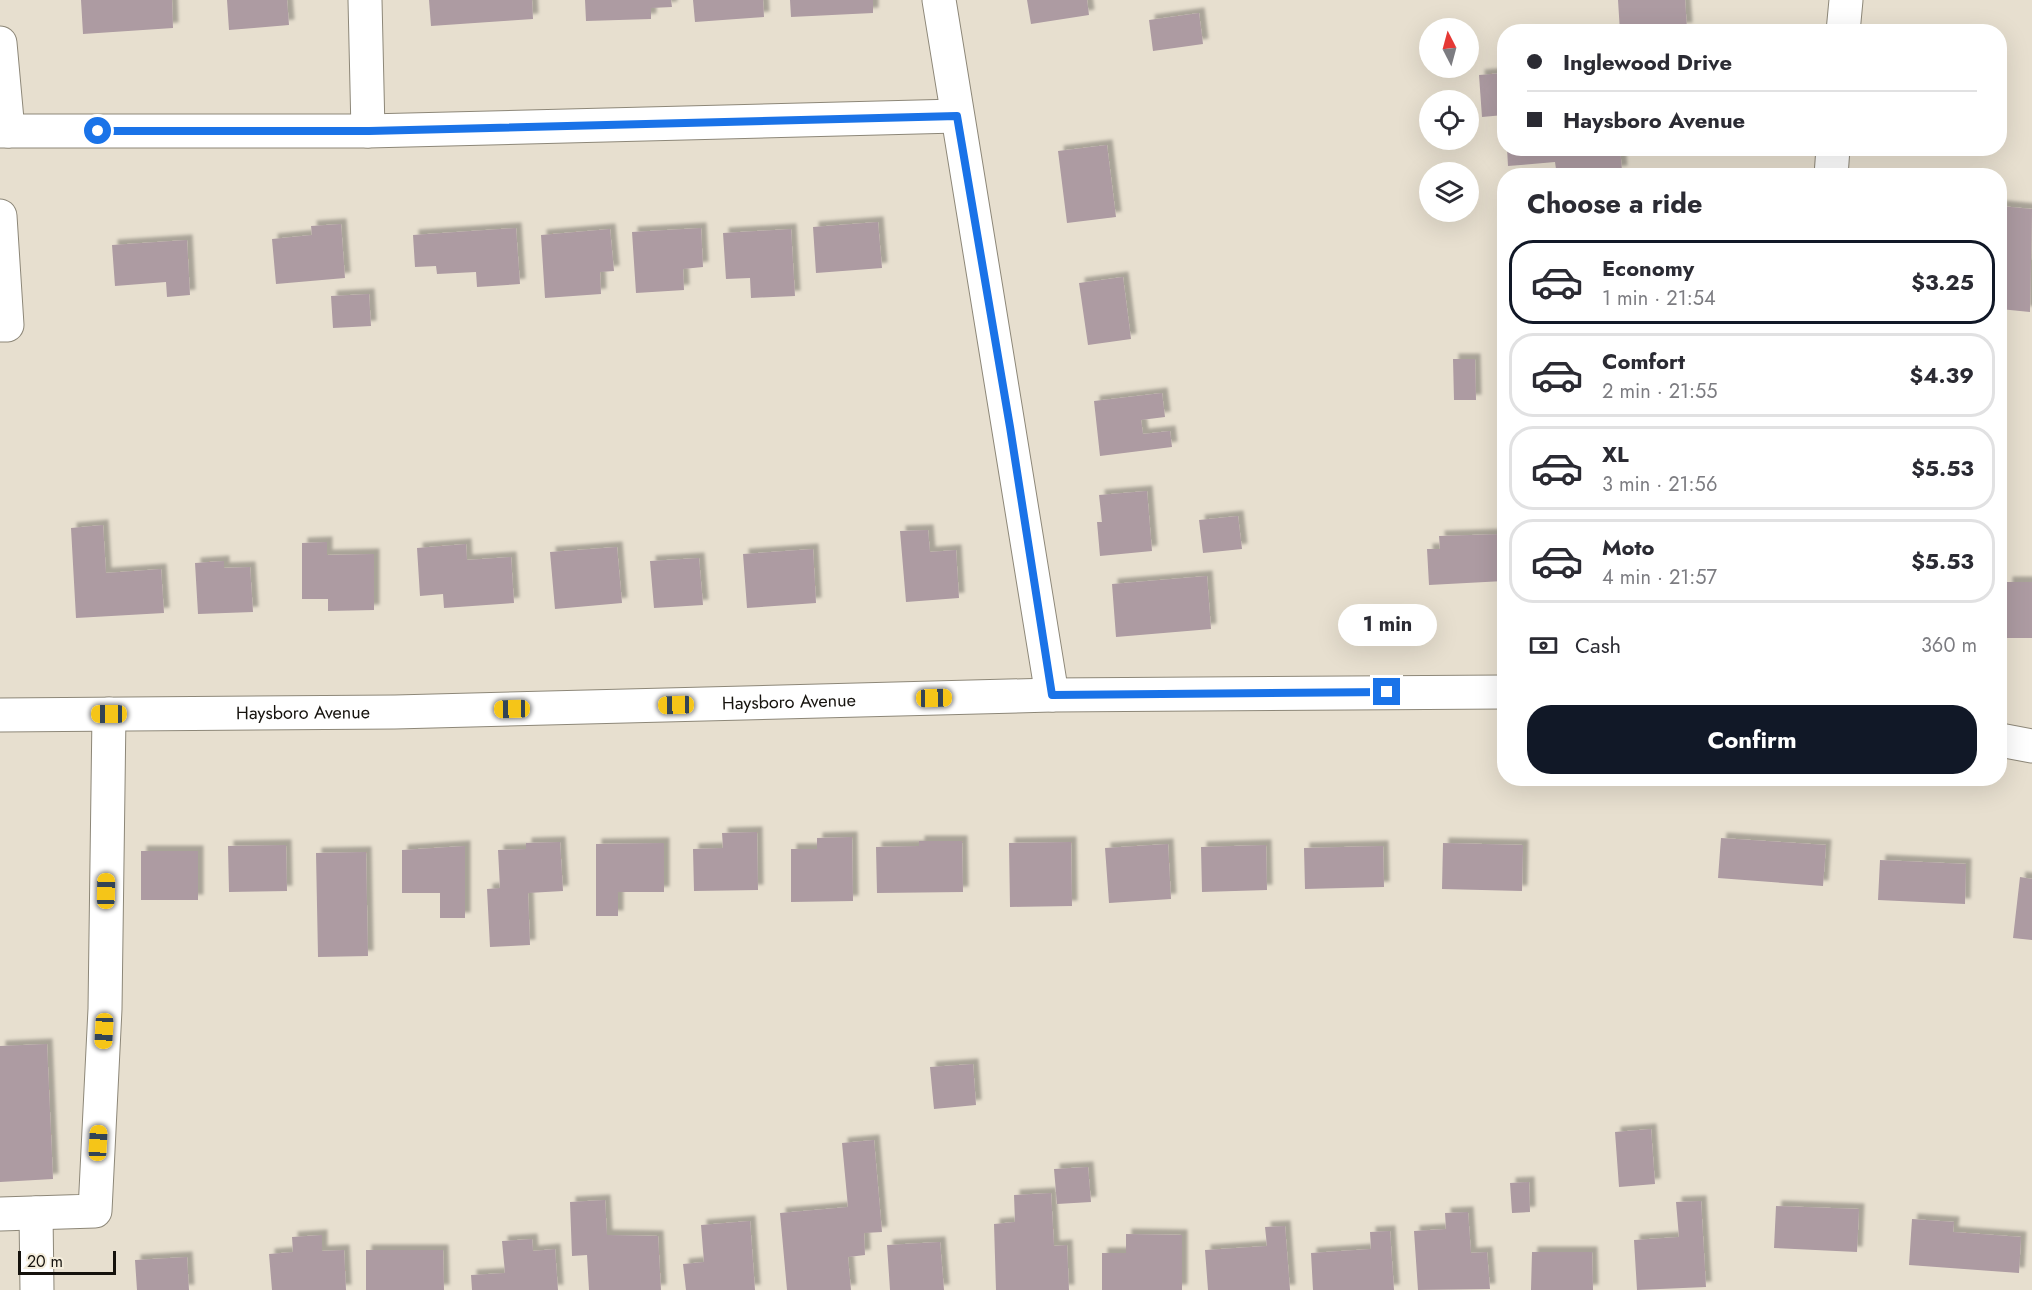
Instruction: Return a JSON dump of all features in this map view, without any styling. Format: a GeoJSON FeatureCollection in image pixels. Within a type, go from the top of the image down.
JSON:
{"type":"FeatureCollection","features":[{"type":"Feature","properties":{"kind":"street"},"geometry":{"type":"LineString","coordinates":[[365,0],[369,131]]}},
{"type":"Feature","properties":{"kind":"street"},"geometry":{"type":"LineString","coordinates":[[939,0],[1052,695]]}},
{"type":"Feature","properties":{"kind":"street"},"geometry":{"type":"LineString","coordinates":[[1844,24],[1846,0]]}},
{"type":"Feature","properties":{"kind":"street"},"geometry":{"type":"LineString","coordinates":[[0,43],[4,131],[369,131],[957,116]]}},
{"type":"Feature","properties":{"kind":"street"},"geometry":{"type":"LineString","coordinates":[[0,216],[7,325],[0,326]]}},
{"type":"Feature","properties":{"kind":"street","name":"Haysboro Avenue"},"geometry":{"type":"LineString","coordinates":[[0,715],[395,712],[1052,695],[1497,692]]}},
{"type":"Feature","properties":{"kind":"street"},"geometry":{"type":"LineString","coordinates":[[0,1214],[95,1211],[105,1009],[109,714]]}},
{"type":"Feature","properties":{"kind":"street"},"geometry":{"type":"LineString","coordinates":[[2007,741],[2032,746]]}},
{"type":"Feature","properties":{"kind":"street"},"geometry":{"type":"LineString","coordinates":[[36,1212],[37,1290]]}},
{"type":"Feature","properties":{"kind":"building"},"geometry":{"type":"Polygon","coordinates":[[[81,0],[172,0],[173,28],[83,34],[81,0]]]}},
{"type":"Feature","properties":{"kind":"building"},"geometry":{"type":"Polygon","coordinates":[[[227,0],[287,0],[289,25],[229,30],[227,0]]]}},
{"type":"Feature","properties":{"kind":"building"},"geometry":{"type":"Polygon","coordinates":[[[429,0],[532,0],[533,19],[431,26],[429,0]]]}},
{"type":"Feature","properties":{"kind":"building"},"geometry":{"type":"Polygon","coordinates":[[[585,0],[671,0],[672,7],[651,8],[651,19],[586,21],[585,0]]]}},
{"type":"Feature","properties":{"kind":"building"},"geometry":{"type":"Polygon","coordinates":[[[693,0],[763,0],[764,17],[695,22],[693,0]]]}},
{"type":"Feature","properties":{"kind":"building"},"geometry":{"type":"Polygon","coordinates":[[[790,0],[873,0],[873,13],[791,17],[790,0]]]}},
{"type":"Feature","properties":{"kind":"building"},"geometry":{"type":"Polygon","coordinates":[[[1027,0],[1087,0],[1089,15],[1031,24],[1027,0]]]}},
{"type":"Feature","properties":{"kind":"building"},"geometry":{"type":"Polygon","coordinates":[[[1618,0],[1685,0],[1687,24],[1620,24],[1618,0]]]}},
{"type":"Feature","properties":{"kind":"building"},"geometry":{"type":"Polygon","coordinates":[[[1199,13],[1203,44],[1153,51],[1149,20],[1199,13]]]}},
{"type":"Feature","properties":{"kind":"building"},"geometry":{"type":"Polygon","coordinates":[[[1497,74],[1497,116],[1482,117],[1479,75],[1497,74]]]}},
{"type":"Feature","properties":{"kind":"building"},"geometry":{"type":"Polygon","coordinates":[[[1107,145],[1116,217],[1067,223],[1058,151],[1107,145]]]}},
{"type":"Feature","properties":{"kind":"building"},"geometry":{"type":"Polygon","coordinates":[[[1507,156],[1621,156],[1622,168],[1556,168],[1555,162],[1508,166],[1507,156]]]}},
{"type":"Feature","properties":{"kind":"building"},"geometry":{"type":"Polygon","coordinates":[[[2007,207],[2032,209],[2030,312],[2007,310],[2007,207]]]}},
{"type":"Feature","properties":{"kind":"building"},"geometry":{"type":"Polygon","coordinates":[[[878,222],[882,268],[816,273],[813,227],[878,222]]]}},
{"type":"Feature","properties":{"kind":"building"},"geometry":{"type":"Polygon","coordinates":[[[341,224],[345,278],[276,284],[272,239],[312,235],[311,226],[341,224]]]}},
{"type":"Feature","properties":{"kind":"building"},"geometry":{"type":"Polygon","coordinates":[[[516,228],[520,284],[477,287],[476,272],[437,274],[436,266],[415,267],[413,235],[516,228]]]}},
{"type":"Feature","properties":{"kind":"building"},"geometry":{"type":"Polygon","coordinates":[[[701,228],[703,267],[683,269],[684,290],[636,293],[632,232],[701,228]]]}},
{"type":"Feature","properties":{"kind":"building"},"geometry":{"type":"Polygon","coordinates":[[[610,229],[614,271],[600,272],[601,294],[545,298],[541,235],[610,229]]]}},
{"type":"Feature","properties":{"kind":"building"},"geometry":{"type":"Polygon","coordinates":[[[791,229],[795,296],[751,298],[750,278],[726,279],[723,233],[791,229]]]}},
{"type":"Feature","properties":{"kind":"building"},"geometry":{"type":"Polygon","coordinates":[[[187,240],[190,295],[167,297],[166,282],[115,286],[112,245],[187,240]]]}},
{"type":"Feature","properties":{"kind":"building"},"geometry":{"type":"Polygon","coordinates":[[[1123,277],[1131,339],[1088,345],[1079,283],[1123,277]]]}},
{"type":"Feature","properties":{"kind":"building"},"geometry":{"type":"Polygon","coordinates":[[[369,294],[371,326],[333,328],[331,296],[369,294]]]}},
{"type":"Feature","properties":{"kind":"building"},"geometry":{"type":"Polygon","coordinates":[[[1453,359],[1475,359],[1476,400],[1454,400],[1453,359]]]}},
{"type":"Feature","properties":{"kind":"building"},"geometry":{"type":"Polygon","coordinates":[[[1162,393],[1165,417],[1141,420],[1143,434],[1170,431],[1172,447],[1100,456],[1094,401],[1162,393]]]}},
{"type":"Feature","properties":{"kind":"building"},"geometry":{"type":"Polygon","coordinates":[[[1147,491],[1152,551],[1100,556],[1097,522],[1102,522],[1099,495],[1147,491]]]}},
{"type":"Feature","properties":{"kind":"building"},"geometry":{"type":"Polygon","coordinates":[[[1238,516],[1242,549],[1203,553],[1199,520],[1238,516]]]}},
{"type":"Feature","properties":{"kind":"building"},"geometry":{"type":"Polygon","coordinates":[[[103,525],[106,573],[161,569],[164,613],[76,618],[71,528],[103,525]]]}},
{"type":"Feature","properties":{"kind":"building"},"geometry":{"type":"Polygon","coordinates":[[[928,530],[930,552],[956,550],[959,598],[906,602],[900,531],[928,530]]]}},
{"type":"Feature","properties":{"kind":"building"},"geometry":{"type":"Polygon","coordinates":[[[1497,534],[1497,581],[1429,585],[1427,549],[1440,549],[1439,536],[1497,534]]]}},
{"type":"Feature","properties":{"kind":"building"},"geometry":{"type":"Polygon","coordinates":[[[327,542],[327,555],[374,554],[374,610],[328,611],[328,599],[302,599],[302,543],[327,542]]]}},
{"type":"Feature","properties":{"kind":"building"},"geometry":{"type":"Polygon","coordinates":[[[466,544],[467,560],[511,557],[514,603],[444,608],[443,594],[420,596],[417,548],[466,544]]]}},
{"type":"Feature","properties":{"kind":"building"},"geometry":{"type":"Polygon","coordinates":[[[617,547],[622,603],[555,609],[550,552],[617,547]]]}},
{"type":"Feature","properties":{"kind":"building"},"geometry":{"type":"Polygon","coordinates":[[[813,549],[816,603],[747,608],[743,554],[813,549]]]}},
{"type":"Feature","properties":{"kind":"building"},"geometry":{"type":"Polygon","coordinates":[[[699,558],[703,605],[654,608],[650,561],[699,558]]]}},
{"type":"Feature","properties":{"kind":"building"},"geometry":{"type":"Polygon","coordinates":[[[224,561],[224,568],[250,567],[253,612],[198,614],[195,563],[224,561]]]}},
{"type":"Feature","properties":{"kind":"building"},"geometry":{"type":"Polygon","coordinates":[[[1207,576],[1211,629],[1116,637],[1112,584],[1207,576]]]}},
{"type":"Feature","properties":{"kind":"building"},"geometry":{"type":"Polygon","coordinates":[[[2007,582],[2032,582],[2032,638],[2007,638],[2007,582]]]}},
{"type":"Feature","properties":{"kind":"building"},"geometry":{"type":"Polygon","coordinates":[[[757,832],[758,890],[694,891],[693,849],[723,848],[722,833],[757,832]]]}},
{"type":"Feature","properties":{"kind":"building"},"geometry":{"type":"Polygon","coordinates":[[[852,837],[853,901],[791,902],[791,849],[817,849],[817,838],[852,837]]]}},
{"type":"Feature","properties":{"kind":"building"},"geometry":{"type":"Polygon","coordinates":[[[1721,838],[1826,845],[1823,886],[1718,878],[1721,838]]]}},
{"type":"Feature","properties":{"kind":"building"},"geometry":{"type":"Polygon","coordinates":[[[919,841],[962,841],[963,892],[877,893],[876,847],[919,846],[919,841]]]}},
{"type":"Feature","properties":{"kind":"building"},"geometry":{"type":"Polygon","coordinates":[[[560,842],[563,891],[528,893],[530,945],[490,947],[487,889],[500,888],[498,850],[526,849],[526,843],[560,842]]]}},
{"type":"Feature","properties":{"kind":"building"},"geometry":{"type":"Polygon","coordinates":[[[1071,842],[1072,906],[1010,907],[1009,843],[1071,842]]]}},
{"type":"Feature","properties":{"kind":"building"},"geometry":{"type":"Polygon","coordinates":[[[664,843],[664,892],[618,892],[618,916],[596,916],[596,844],[664,843]]]}},
{"type":"Feature","properties":{"kind":"building"},"geometry":{"type":"Polygon","coordinates":[[[1443,843],[1523,845],[1522,891],[1442,889],[1443,843]]]}},
{"type":"Feature","properties":{"kind":"building"},"geometry":{"type":"Polygon","coordinates":[[[1168,844],[1171,899],[1109,903],[1105,848],[1168,844]]]}},
{"type":"Feature","properties":{"kind":"building"},"geometry":{"type":"Polygon","coordinates":[[[286,845],[287,891],[229,892],[228,846],[286,845]]]}},
{"type":"Feature","properties":{"kind":"building"},"geometry":{"type":"Polygon","coordinates":[[[1266,845],[1267,890],[1202,892],[1201,847],[1266,845]]]}},
{"type":"Feature","properties":{"kind":"building"},"geometry":{"type":"Polygon","coordinates":[[[465,846],[465,918],[440,918],[440,893],[402,893],[402,850],[465,846]]]}},
{"type":"Feature","properties":{"kind":"building"},"geometry":{"type":"Polygon","coordinates":[[[1383,846],[1384,887],[1305,889],[1304,848],[1383,846]]]}},
{"type":"Feature","properties":{"kind":"building"},"geometry":{"type":"Polygon","coordinates":[[[141,851],[198,851],[198,900],[141,900],[141,851]]]}},
{"type":"Feature","properties":{"kind":"building"},"geometry":{"type":"Polygon","coordinates":[[[366,852],[368,956],[318,957],[316,853],[366,852]]]}},
{"type":"Feature","properties":{"kind":"building"},"geometry":{"type":"Polygon","coordinates":[[[1880,860],[1966,864],[1965,904],[1878,900],[1880,860]]]}},
{"type":"Feature","properties":{"kind":"building"},"geometry":{"type":"Polygon","coordinates":[[[2020,877],[2032,879],[2032,940],[2013,938],[2020,877]]]}},
{"type":"Feature","properties":{"kind":"building"},"geometry":{"type":"Polygon","coordinates":[[[47,1044],[53,1179],[0,1182],[0,1046],[47,1044]]]}},
{"type":"Feature","properties":{"kind":"building"},"geometry":{"type":"Polygon","coordinates":[[[973,1064],[976,1105],[934,1109],[930,1067],[973,1064]]]}},
{"type":"Feature","properties":{"kind":"building"},"geometry":{"type":"Polygon","coordinates":[[[1651,1129],[1655,1184],[1619,1187],[1615,1132],[1651,1129]]]}},
{"type":"Feature","properties":{"kind":"building"},"geometry":{"type":"Polygon","coordinates":[[[874,1140],[882,1232],[864,1233],[865,1255],[848,1257],[851,1290],[787,1290],[780,1213],[848,1207],[842,1143],[874,1140]]]}},
{"type":"Feature","properties":{"kind":"building"},"geometry":{"type":"Polygon","coordinates":[[[1088,1167],[1091,1202],[1057,1204],[1054,1169],[1088,1167]]]}},
{"type":"Feature","properties":{"kind":"building"},"geometry":{"type":"Polygon","coordinates":[[[1529,1182],[1530,1212],[1512,1213],[1510,1183],[1529,1182]]]}},
{"type":"Feature","properties":{"kind":"building"},"geometry":{"type":"Polygon","coordinates":[[[1051,1193],[1054,1246],[1067,1245],[1069,1290],[996,1290],[994,1224],[1015,1222],[1014,1195],[1051,1193]]]}},
{"type":"Feature","properties":{"kind":"building"},"geometry":{"type":"Polygon","coordinates":[[[605,1200],[607,1235],[658,1236],[661,1290],[589,1290],[587,1255],[572,1256],[570,1202],[605,1200]]]}},
{"type":"Feature","properties":{"kind":"building"},"geometry":{"type":"Polygon","coordinates":[[[1701,1201],[1706,1287],[1637,1290],[1634,1240],[1679,1237],[1676,1202],[1701,1201]]]}},
{"type":"Feature","properties":{"kind":"building"},"geometry":{"type":"Polygon","coordinates":[[[1776,1206],[1859,1209],[1857,1252],[1774,1248],[1776,1206]]]}},
{"type":"Feature","properties":{"kind":"building"},"geometry":{"type":"Polygon","coordinates":[[[1468,1212],[1471,1253],[1487,1252],[1490,1289],[1418,1290],[1414,1231],[1446,1229],[1445,1213],[1468,1212]]]}},
{"type":"Feature","properties":{"kind":"building"},"geometry":{"type":"Polygon","coordinates":[[[1912,1219],[1954,1222],[1953,1232],[2021,1237],[2019,1273],[1909,1265],[1912,1219]]]}},
{"type":"Feature","properties":{"kind":"building"},"geometry":{"type":"Polygon","coordinates":[[[750,1221],[755,1290],[686,1290],[683,1264],[704,1262],[701,1225],[750,1221]]]}},
{"type":"Feature","properties":{"kind":"building"},"geometry":{"type":"Polygon","coordinates":[[[1285,1226],[1290,1290],[1208,1290],[1205,1250],[1267,1246],[1265,1227],[1285,1226]]]}},
{"type":"Feature","properties":{"kind":"building"},"geometry":{"type":"Polygon","coordinates":[[[1390,1231],[1394,1290],[1313,1290],[1311,1253],[1371,1249],[1370,1232],[1390,1231]]]}},
{"type":"Feature","properties":{"kind":"building"},"geometry":{"type":"Polygon","coordinates":[[[1126,1234],[1182,1235],[1182,1290],[1102,1290],[1102,1253],[1126,1253],[1126,1234]]]}},
{"type":"Feature","properties":{"kind":"building"},"geometry":{"type":"Polygon","coordinates":[[[322,1235],[322,1251],[344,1250],[346,1290],[272,1290],[269,1254],[293,1252],[292,1237],[322,1235]]]}},
{"type":"Feature","properties":{"kind":"building"},"geometry":{"type":"Polygon","coordinates":[[[532,1239],[533,1251],[555,1249],[558,1290],[472,1290],[471,1275],[505,1273],[502,1241],[532,1239]]]}},
{"type":"Feature","properties":{"kind":"building"},"geometry":{"type":"Polygon","coordinates":[[[940,1242],[944,1290],[890,1290],[887,1245],[940,1242]]]}},
{"type":"Feature","properties":{"kind":"building"},"geometry":{"type":"Polygon","coordinates":[[[366,1250],[443,1250],[444,1290],[366,1290],[366,1250]]]}},
{"type":"Feature","properties":{"kind":"building"},"geometry":{"type":"Polygon","coordinates":[[[1532,1252],[1592,1252],[1593,1290],[1531,1290],[1532,1252]]]}},
{"type":"Feature","properties":{"kind":"building"},"geometry":{"type":"Polygon","coordinates":[[[187,1257],[189,1290],[137,1290],[135,1260],[187,1257]]]}},
{"type":"Feature","properties":{"kind":"route"},"geometry":{"type":"LineString","coordinates":[[98,131],[369,131],[957,116],[1010,427],[1052,695],[1387,692]]}}]}
